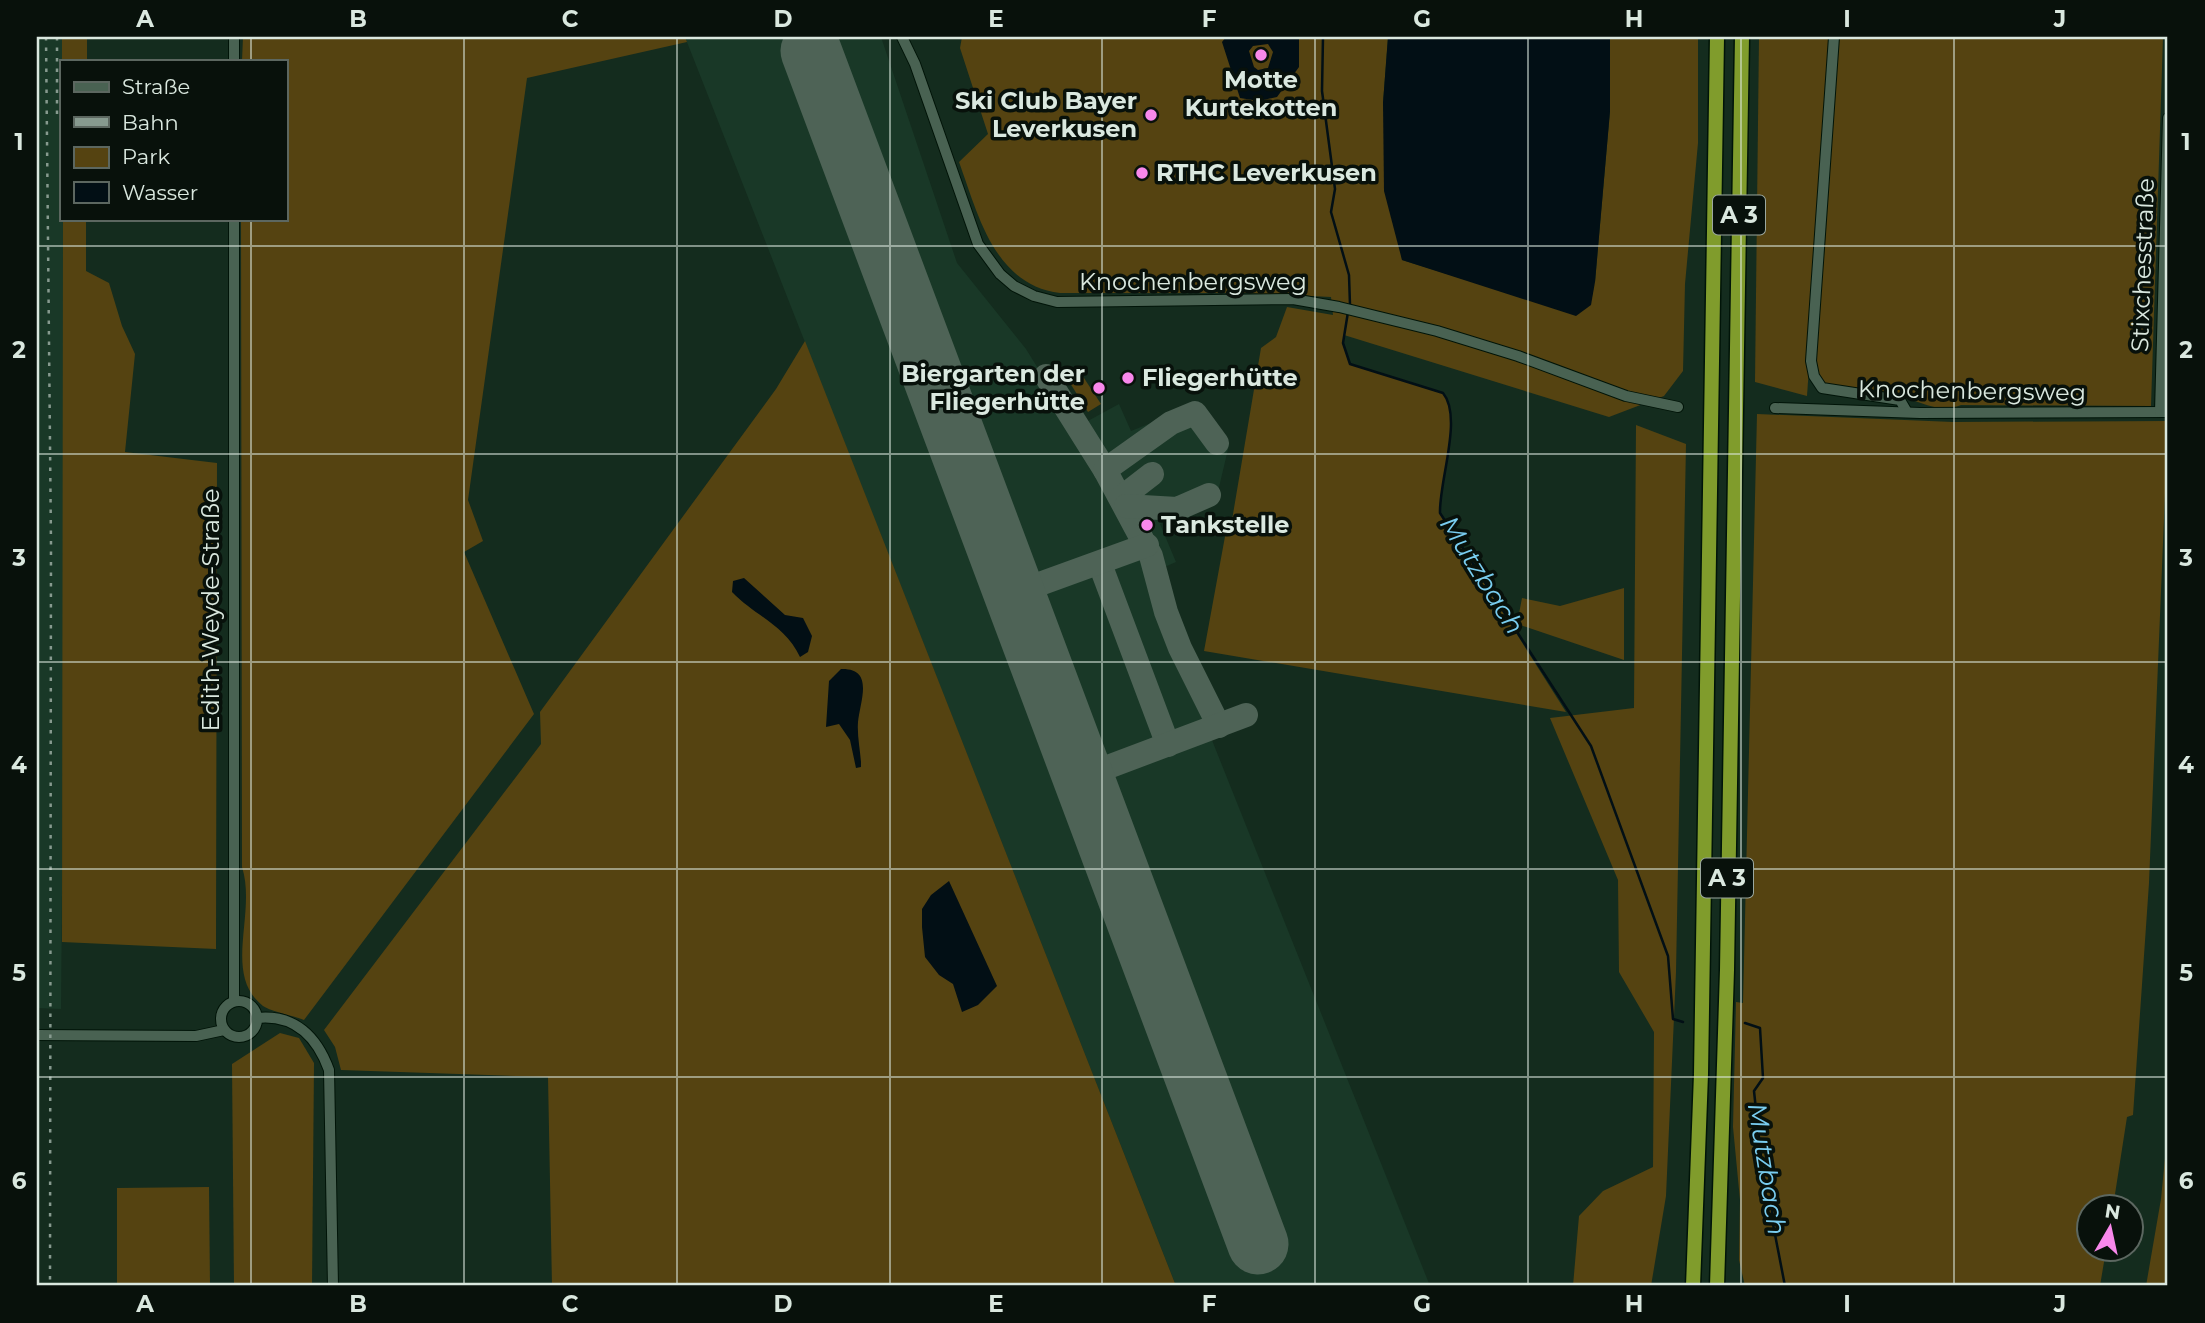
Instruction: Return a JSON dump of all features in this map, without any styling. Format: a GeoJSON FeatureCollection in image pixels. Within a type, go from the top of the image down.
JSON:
{"type":"FeatureCollection","features":[{"type":"Feature","properties":{"kind":"highway","name":"A 3"},"geometry":{"type":"LineString","coordinates":[[1693,1286],[1700,1074],[1717,37]]}},
{"type":"Feature","properties":{"kind":"highway","name":"A 3"},"geometry":{"type":"LineString","coordinates":[[1717,1286],[1727,970],[1742,37]]}},
{"type":"Feature","properties":{"kind":"street"},"geometry":{"type":"LineString","coordinates":[[234,37],[234,60]]}},
{"type":"Feature","properties":{"kind":"street","name":"Knochenbergsweg"},"geometry":{"type":"LineString","coordinates":[[902,37],[915,64],[978,244],[1000,274],[1014,286],[1057,302],[1269,299],[1339,307],[1495,349],[1626,396],[1678,407]]}},
{"type":"Feature","properties":{"kind":"street"},"geometry":{"type":"LineString","coordinates":[[1834,37],[1811,361],[1814,376],[1828,391],[1900,400],[1907,412]]}},
{"type":"Feature","properties":{"kind":"street","name":"Stixchesstraße"},"geometry":{"type":"LineString","coordinates":[[2164,412],[2168,118]]}},
{"type":"Feature","properties":{"kind":"street","name":"Edith-Weyde-Straße"},"geometry":{"type":"LineString","coordinates":[[234,220],[234,1000]]}},
{"type":"Feature","properties":{"kind":"street","name":"Knochenbergsweg"},"geometry":{"type":"LineString","coordinates":[[1775,408],[1907,412],[2164,412]]}},
{"type":"Feature","properties":{"kind":"street"},"geometry":{"type":"LineString","coordinates":[[234,1000],[248,1003],[257,1018],[254,1030],[246,1035],[233,1036],[224,1030],[221,1016],[234,1000]]}},
{"type":"Feature","properties":{"kind":"street"},"geometry":{"type":"LineString","coordinates":[[257,1018],[294,1024],[310,1034],[323,1052],[329,1070],[333,1286]]}},
{"type":"Feature","properties":{"kind":"street"},"geometry":{"type":"LineString","coordinates":[[37,1035],[196,1036],[224,1030]]}},
{"type":"Feature","properties":{"kind":"shaded area"},"geometry":{"type":"Polygon","coordinates":[[[37,37],[62,37],[60,220],[63,220],[65,545],[61,1009],[37,1008],[37,37]]]}},
{"type":"Feature","properties":{"kind":"shaded area"},"geometry":{"type":"Polygon","coordinates":[[[685,37],[881,37],[957,263],[1026,349],[1075,428],[1119,404],[1131,431],[1198,404],[1229,445],[1216,500],[1160,524],[1176,562],[1146,575],[1430,1286],[1176,1286],[685,37]]]}},
{"type":"Feature","properties":{"kind":"green space"},"geometry":{"type":"Polygon","coordinates":[[[62,37],[87,37],[87,60],[62,60],[62,37]]]}},
{"type":"Feature","properties":{"kind":"green space"},"geometry":{"type":"Polygon","coordinates":[[[243,37],[685,37],[687,42],[527,78],[468,500],[483,541],[464,552],[534,714],[304,1020],[263,1006],[251,993],[242,960],[246,885],[242,867],[241,220],[287,220],[287,60],[242,60],[243,37]]]}},
{"type":"Feature","properties":{"kind":"green space"},"geometry":{"type":"Polygon","coordinates":[[[962,37],[1388,37],[1383,103],[1402,260],[1489,287],[1595,282],[1610,111],[1610,37],[1698,37],[1698,143],[1685,284],[1683,371],[1664,396],[1609,417],[1344,335],[1343,343],[1350,364],[1443,393],[1449,404],[1451,433],[1440,513],[1566,712],[1204,651],[1226,531],[1231,526],[1261,348],[1276,337],[1287,307],[1333,315],[1331,297],[1247,293],[1060,293],[1037,287],[1019,276],[1004,262],[992,244],[959,162],[988,134],[960,48],[962,37]]]}},
{"type":"Feature","properties":{"kind":"green space"},"geometry":{"type":"Polygon","coordinates":[[[1759,37],[1832,37],[1807,396],[1755,382],[1759,37]]]}},
{"type":"Feature","properties":{"kind":"green space"},"geometry":{"type":"Polygon","coordinates":[[[1839,37],[2163,37],[2151,406],[1961,405],[1937,408],[1889,394],[1822,383],[1814,360],[1839,37]]]}},
{"type":"Feature","properties":{"kind":"green space"},"geometry":{"type":"Polygon","coordinates":[[[63,220],[86,220],[86,271],[109,283],[122,326],[135,354],[125,452],[217,463],[216,949],[62,942],[63,220]]]}},
{"type":"Feature","properties":{"kind":"green space"},"geometry":{"type":"Polygon","coordinates":[[[805,341],[1176,1286],[552,1286],[548,1077],[341,1070],[335,1047],[324,1030],[541,744],[540,712],[776,389],[805,341]]]}},
{"type":"Feature","properties":{"kind":"green space"},"geometry":{"type":"Polygon","coordinates":[[[1082,375],[1101,404],[1088,412],[1070,383],[1082,375]]]}},
{"type":"Feature","properties":{"kind":"green space"},"geometry":{"type":"Polygon","coordinates":[[[1757,414],[1953,422],[2168,421],[2149,883],[2133,1115],[2127,1117],[2115,1194],[2076,1194],[2076,1264],[2104,1264],[2100,1286],[1745,1286],[1739,1260],[1740,1200],[1733,1127],[1736,1002],[1743,1003],[1757,414]]]}},
{"type":"Feature","properties":{"kind":"green space"},"geometry":{"type":"Polygon","coordinates":[[[1636,425],[1686,444],[1676,972],[1666,1196],[1651,1286],[1573,1286],[1579,1216],[1603,1191],[1653,1167],[1654,1032],[1619,972],[1618,880],[1550,718],[1634,708],[1636,425]]]}},
{"type":"Feature","properties":{"kind":"green space"},"geometry":{"type":"Polygon","coordinates":[[[1624,588],[1624,660],[1517,624],[1522,598],[1560,606],[1624,588]]]}},
{"type":"Feature","properties":{"kind":"green space"},"geometry":{"type":"Polygon","coordinates":[[[280,1033],[299,1038],[314,1063],[312,1286],[234,1286],[232,1064],[280,1033]]]}},
{"type":"Feature","properties":{"kind":"green space"},"geometry":{"type":"Polygon","coordinates":[[[2168,1127],[2168,1286],[2146,1286],[2161,1199],[2168,1127]]]}},
{"type":"Feature","properties":{"kind":"green space"},"geometry":{"type":"Polygon","coordinates":[[[209,1187],[210,1286],[117,1286],[117,1188],[209,1187]]]}},
{"type":"Feature","properties":{"kind":"water"},"geometry":{"type":"Polygon","coordinates":[[[1226,37],[1299,37],[1299,67],[1277,97],[1259,101],[1240,98],[1222,42],[1226,37]],[[1268,44],[1253,46],[1249,51],[1254,67],[1258,70],[1268,68],[1273,52],[1268,44]]]}},
{"type":"Feature","properties":{"kind":"water"},"geometry":{"type":"Polygon","coordinates":[[[1388,37],[1610,37],[1610,111],[1595,282],[1591,305],[1576,316],[1402,260],[1384,191],[1383,103],[1388,37]]]}},
{"type":"Feature","properties":{"kind":"water"},"geometry":{"type":"Polygon","coordinates":[[[744,578],[785,615],[803,618],[812,636],[808,652],[800,657],[778,629],[732,592],[733,581],[744,578]]]}},
{"type":"Feature","properties":{"kind":"water"},"geometry":{"type":"Polygon","coordinates":[[[841,669],[852,670],[862,680],[858,727],[861,767],[856,768],[850,740],[839,724],[826,727],[829,681],[841,669]]]}},
{"type":"Feature","properties":{"kind":"water"},"geometry":{"type":"Polygon","coordinates":[[[949,881],[997,986],[978,1005],[962,1012],[953,984],[939,975],[925,957],[922,927],[922,909],[931,895],[949,881]]]}},
{"type":"Feature","properties":{"kind":"waterway","name":"Mutzbach"},"geometry":{"type":"LineString","coordinates":[[1323,37],[1322,91],[1335,189],[1331,212],[1349,275],[1350,305]]}},
{"type":"Feature","properties":{"kind":"waterway","name":"Mutzbach"},"geometry":{"type":"LineString","coordinates":[[1348,312],[1343,343],[1350,364],[1443,393],[1449,404],[1451,433],[1440,513],[1591,746],[1668,956],[1673,1019],[1683,1022]]}},
{"type":"Feature","properties":{"kind":"waterway","name":"Mutzbach"},"geometry":{"type":"LineString","coordinates":[[1745,1023],[1760,1028],[1763,1078],[1754,1091],[1763,1176],[1772,1195],[1772,1219],[1785,1286]]}},
{"type":"Feature","properties":{"kind":"taxiway"},"geometry":{"type":"LineString","coordinates":[[1046,376],[1105,470]]}},
{"type":"Feature","properties":{"kind":"taxiway"},"geometry":{"type":"LineString","coordinates":[[1217,443],[1195,413],[1171,423],[1105,470],[1151,556],[1166,612],[1180,648],[1219,726]]}},
{"type":"Feature","properties":{"kind":"taxiway"},"geometry":{"type":"LineString","coordinates":[[1121,498],[1152,474]]}},
{"type":"Feature","properties":{"kind":"taxiway"},"geometry":{"type":"LineString","coordinates":[[1126,506],[1177,509],[1209,495]]}},
{"type":"Feature","properties":{"kind":"taxiway"},"geometry":{"type":"LineString","coordinates":[[1015,593],[1147,545]]}},
{"type":"Feature","properties":{"kind":"taxiway"},"geometry":{"type":"LineString","coordinates":[[1100,564],[1168,745]]}},
{"type":"Feature","properties":{"kind":"taxiway"},"geometry":{"type":"LineString","coordinates":[[1084,776],[1246,715]]}},
{"type":"Feature","properties":{"kind":"runway"},"geometry":{"type":"LineString","coordinates":[[811,51],[1258,1244]]}},
{"type":"Feature","properties":{"kind":"railway"},"geometry":{"type":"LineString","coordinates":[[46,37],[51,544],[50,1286]]}},
{"type":"Feature","properties":{"kind":"railway"},"geometry":{"type":"LineString","coordinates":[[57,37],[57,114]]}},
{"type":"Feature","properties":{"kind":"place","name":"Motte Kurtekotten"},"geometry":{"type":"Point","coordinates":[1261,55]}},
{"type":"Feature","properties":{"kind":"place","name":"Ski Club Bayer Leverkusen"},"geometry":{"type":"Point","coordinates":[1151,115]}},
{"type":"Feature","properties":{"kind":"place","name":"RTHC Leverkusen"},"geometry":{"type":"Point","coordinates":[1142,173]}},
{"type":"Feature","properties":{"kind":"place","name":"Fliegerhütte"},"geometry":{"type":"Point","coordinates":[1128,378]}},
{"type":"Feature","properties":{"kind":"place","name":"Biergarten der Fliegerhütte"},"geometry":{"type":"Point","coordinates":[1099,388]}},
{"type":"Feature","properties":{"kind":"place","name":"Tankstelle"},"geometry":{"type":"Point","coordinates":[1147,525]}}]}
